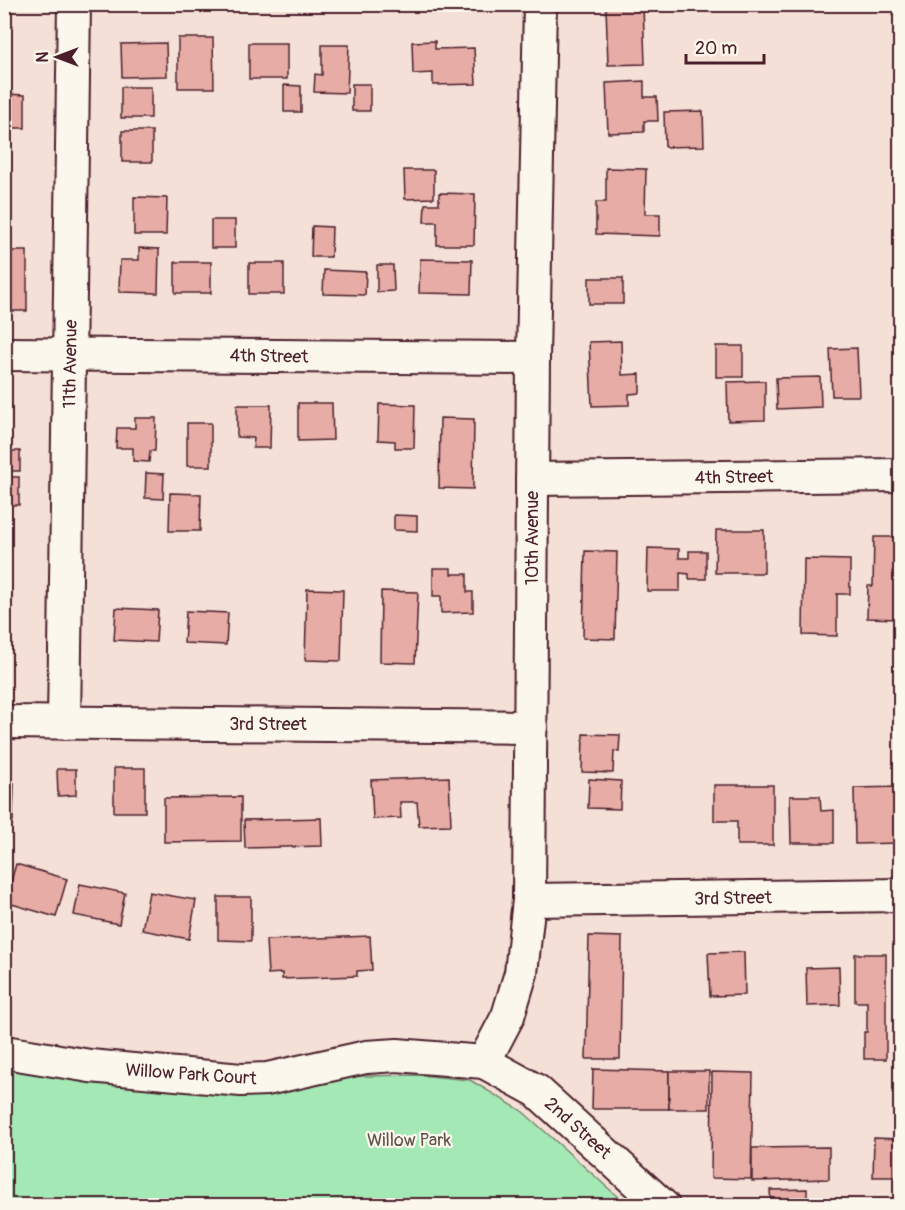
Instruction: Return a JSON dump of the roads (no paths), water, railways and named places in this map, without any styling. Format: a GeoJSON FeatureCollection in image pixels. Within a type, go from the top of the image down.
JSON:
{"type":"FeatureCollection","features":[{"type":"Feature","properties":{"kind":"street","name":"11th Avenue"},"geometry":{"type":"LineString","coordinates":[[64,723],[75,4]]}},
{"type":"Feature","properties":{"kind":"street","name":"10th Avenue"},"geometry":{"type":"LineString","coordinates":[[484,1062],[508,1017],[521,973],[529,900],[533,358],[540,4]]}},
{"type":"Feature","properties":{"kind":"street","name":"4th Street"},"geometry":{"type":"LineString","coordinates":[[4,354],[533,358]]}},
{"type":"Feature","properties":{"kind":"street","name":"4th Street"},"geometry":{"type":"LineString","coordinates":[[532,479],[900,475]]}},
{"type":"Feature","properties":{"kind":"street","name":"3rd Street"},"geometry":{"type":"LineString","coordinates":[[4,722],[531,727]]}},
{"type":"Feature","properties":{"kind":"street","name":"3rd Street"},"geometry":{"type":"LineString","coordinates":[[529,900],[900,896]]}},
{"type":"Feature","properties":{"kind":"street","name":"Willow Park Court"},"geometry":{"type":"LineString","coordinates":[[5,1052],[90,1066],[241,1080],[267,1079],[366,1057],[397,1055],[484,1062]]}},
{"type":"Feature","properties":{"kind":"street","name":"2nd Street"},"geometry":{"type":"LineString","coordinates":[[484,1062],[537,1091],[663,1206]]}},
{"type":"Feature","properties":{"kind":"park label","name":"Willow Park"},"geometry":{"type":"Point","coordinates":[409,1140]}}]}
